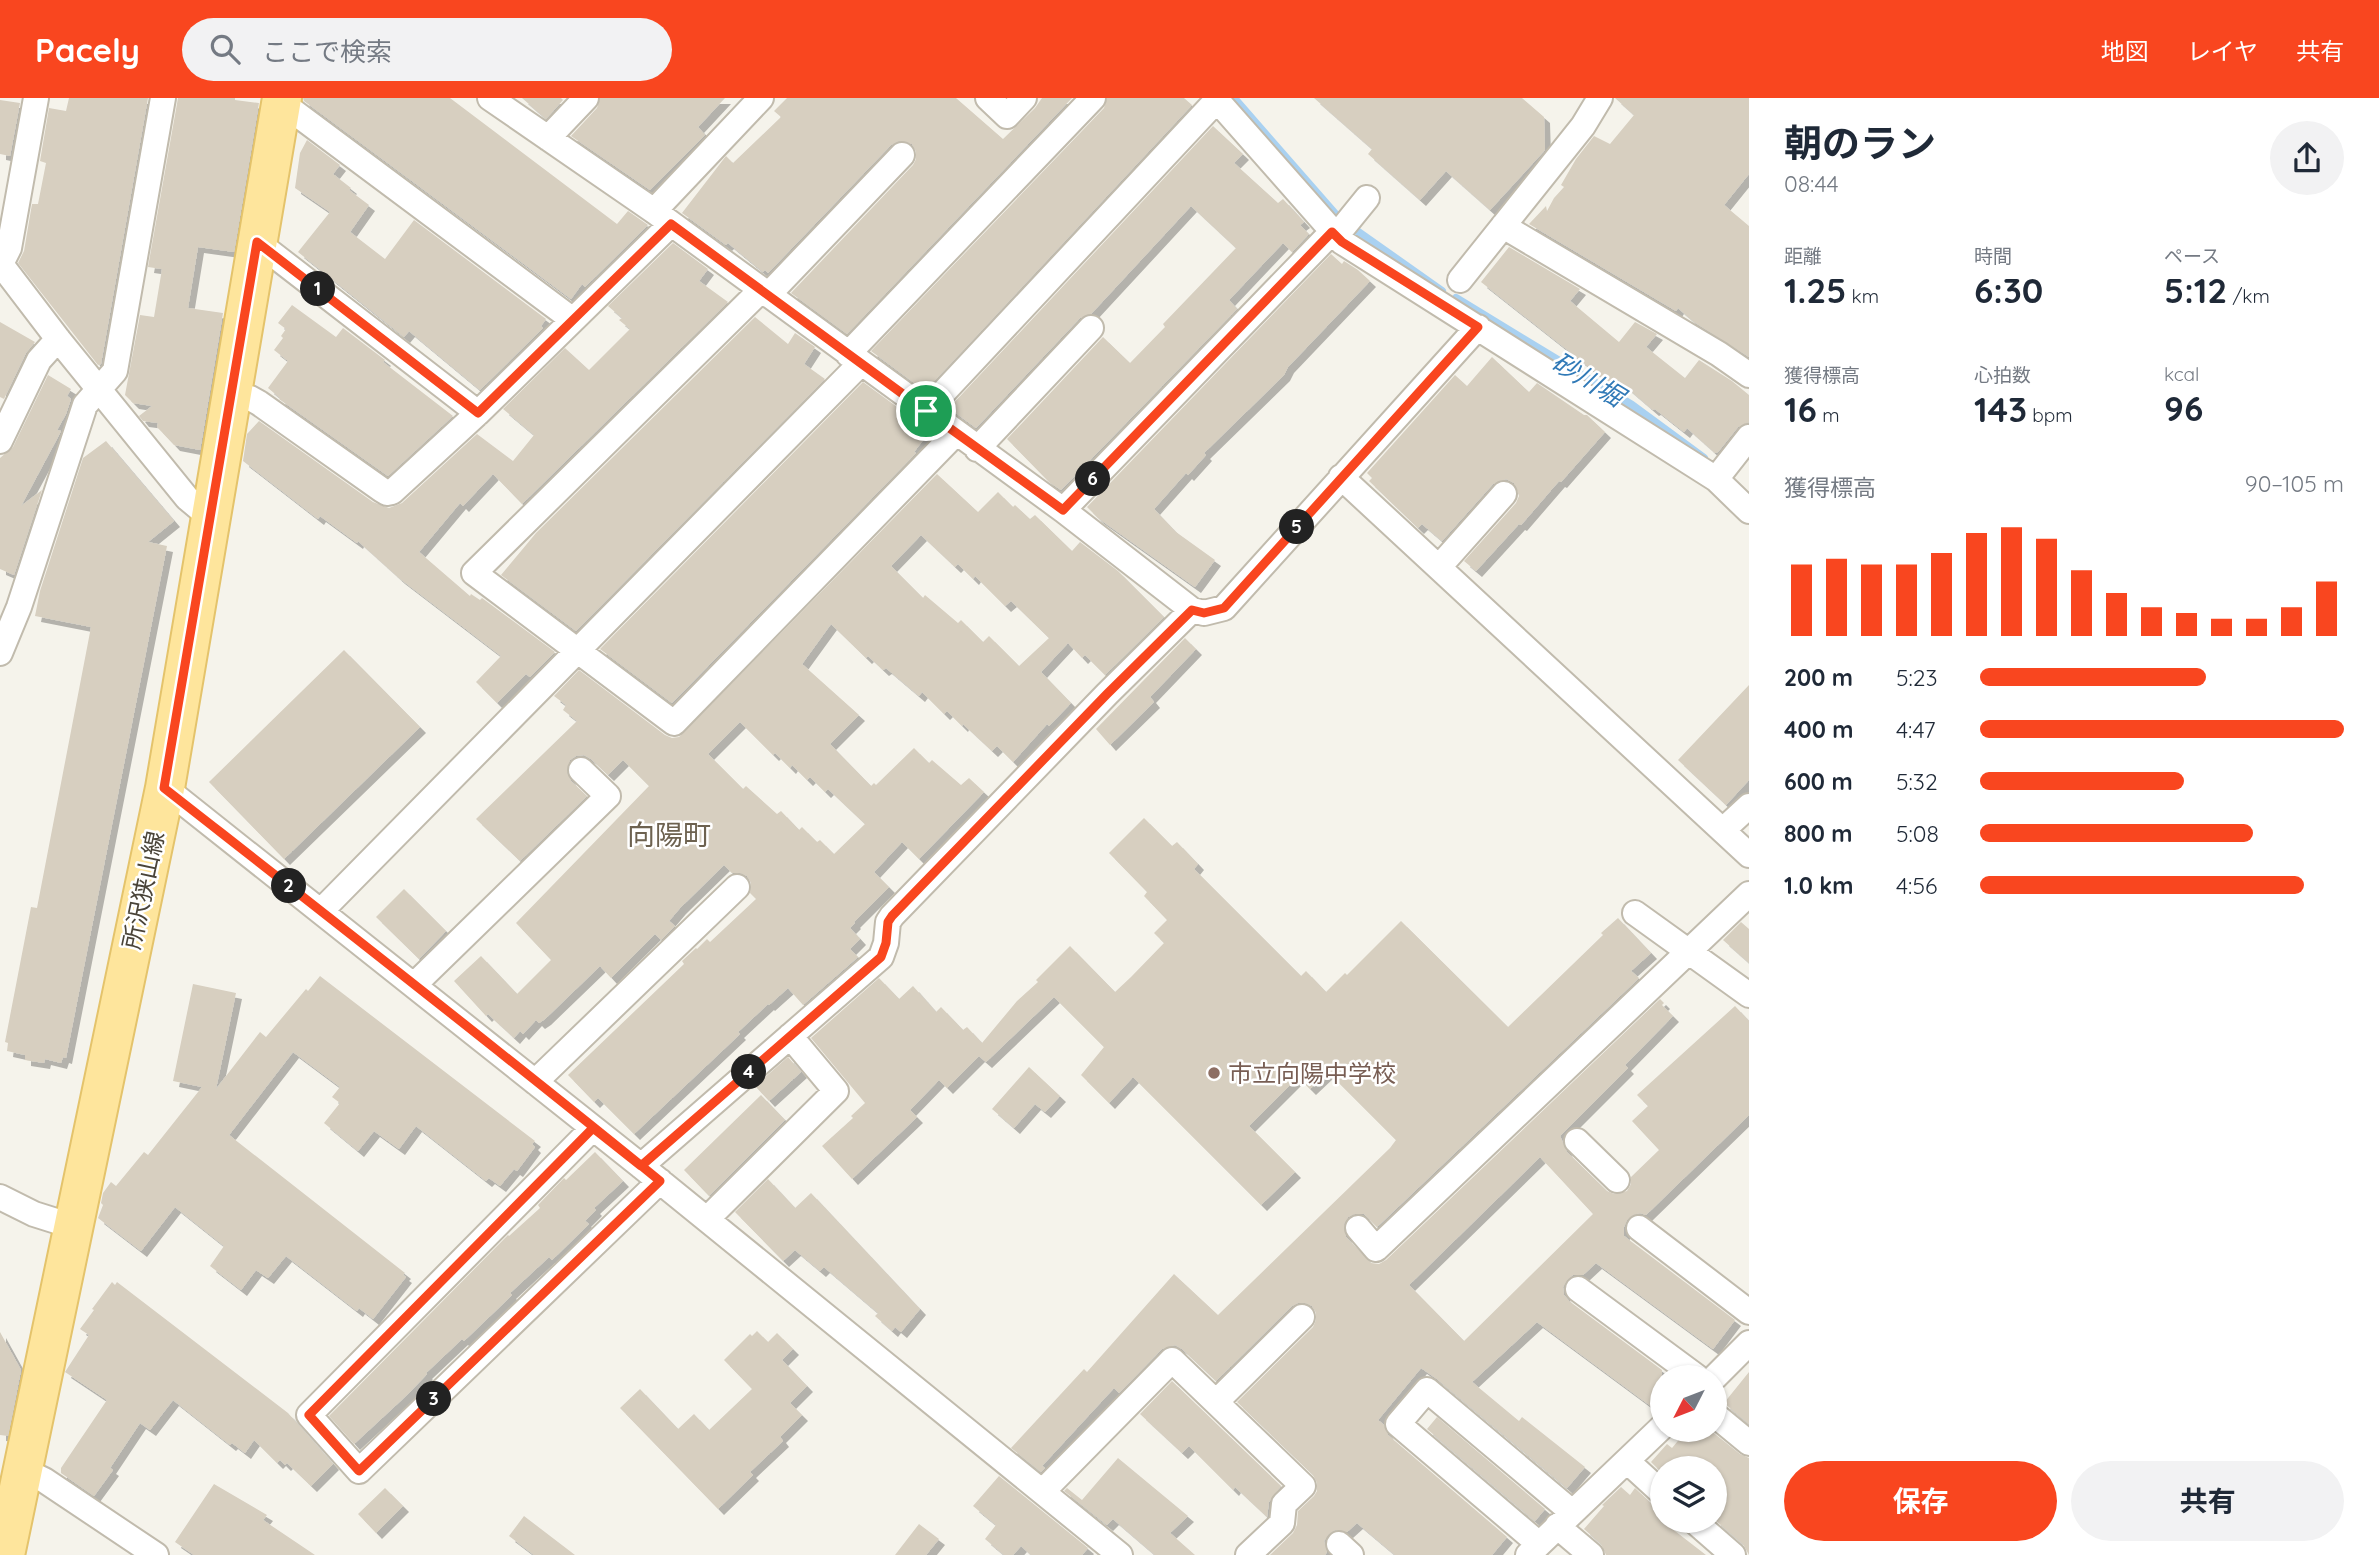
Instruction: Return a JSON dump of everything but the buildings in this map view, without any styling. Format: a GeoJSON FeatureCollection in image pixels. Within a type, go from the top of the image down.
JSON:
{"type":"FeatureCollection","features":[{"type":"Feature","properties":{"kind":"main road","name":"所沢狭山線"},"geometry":{"type":"LineString","coordinates":[[5,1555],[164,788],[282,100]]}},
{"type":"Feature","properties":{"kind":"street"},"geometry":{"type":"LineString","coordinates":[[36,98],[9,248],[0,263],[187,498],[198,508],[212,514]]}},
{"type":"Feature","properties":{"kind":"street"},"geometry":{"type":"LineString","coordinates":[[0,653],[9,601],[85,405],[115,371],[163,98]]}},
{"type":"Feature","properties":{"kind":"street"},"geometry":{"type":"LineString","coordinates":[[489,98],[764,292],[1063,510],[1192,610],[1204,613],[1224,608],[1478,327]]}},
{"type":"Feature","properties":{"kind":"street"},"geometry":{"type":"LineString","coordinates":[[548,138],[586,98]]}},
{"type":"Feature","properties":{"kind":"street"},"geometry":{"type":"LineString","coordinates":[[233,395],[250,398],[259,403],[387,493],[396,489],[573,320],[761,98]]}},
{"type":"Feature","properties":{"kind":"street"},"geometry":{"type":"LineString","coordinates":[[988,98],[1007,116],[1024,98]]}},
{"type":"Feature","properties":{"kind":"street"},"geometry":{"type":"LineString","coordinates":[[321,911],[577,652],[854,359],[1093,98]]}},
{"type":"Feature","properties":{"kind":"street"},"geometry":{"type":"LineString","coordinates":[[1460,280],[1583,126],[1600,98]]}},
{"type":"Feature","properties":{"kind":"street"},"geometry":{"type":"LineString","coordinates":[[926,411],[1216,99],[1342,242],[1716,479],[1749,511]]}},
{"type":"Feature","properties":{"kind":"street"},"geometry":{"type":"LineString","coordinates":[[282,100],[573,320]]}},
{"type":"Feature","properties":{"kind":"street"},"geometry":{"type":"LineString","coordinates":[[902,155],[474,573],[674,723],[956,433]]}},
{"type":"Feature","properties":{"kind":"street"},"geometry":{"type":"LineString","coordinates":[[1063,510],[1332,232],[1341,230],[1367,198]]}},
{"type":"Feature","properties":{"kind":"street"},"geometry":{"type":"LineString","coordinates":[[1503,226],[1719,354],[1749,375]]}},
{"type":"Feature","properties":{"kind":"street"},"geometry":{"type":"LineString","coordinates":[[257,242],[478,413]]}},
{"type":"Feature","properties":{"kind":"street"},"geometry":{"type":"LineString","coordinates":[[977,449],[1091,328]]}},
{"type":"Feature","properties":{"kind":"street"},"geometry":{"type":"LineString","coordinates":[[0,441],[39,360],[58,338]]}},
{"type":"Feature","properties":{"kind":"street"},"geometry":{"type":"LineString","coordinates":[[1716,479],[1749,437]]}},
{"type":"Feature","properties":{"kind":"street"},"geometry":{"type":"LineString","coordinates":[[1341,477],[1749,855]]}},
{"type":"Feature","properties":{"kind":"street"},"geometry":{"type":"LineString","coordinates":[[1439,567],[1504,494]]}},
{"type":"Feature","properties":{"kind":"street"},"geometry":{"type":"LineString","coordinates":[[593,1128],[309,1415],[359,1471],[790,1037],[881,957],[886,943],[888,922],[892,916],[1192,610]]}},
{"type":"Feature","properties":{"kind":"street"},"geometry":{"type":"LineString","coordinates":[[414,985],[608,796],[581,770]]}},
{"type":"Feature","properties":{"kind":"street"},"geometry":{"type":"LineString","coordinates":[[164,788],[707,1219],[1044,1491],[1115,1554]]}},
{"type":"Feature","properties":{"kind":"street"},"geometry":{"type":"LineString","coordinates":[[1723,830],[1749,806]]}},
{"type":"Feature","properties":{"kind":"street"},"geometry":{"type":"LineString","coordinates":[[535,1082],[737,887]]}},
{"type":"Feature","properties":{"kind":"street"},"geometry":{"type":"LineString","coordinates":[[1358,1228],[1376,1249],[1749,894]]}},
{"type":"Feature","properties":{"kind":"street"},"geometry":{"type":"LineString","coordinates":[[1635,913],[1749,995]]}},
{"type":"Feature","properties":{"kind":"street"},"geometry":{"type":"LineString","coordinates":[[707,1219],[836,1091],[790,1037]]}},
{"type":"Feature","properties":{"kind":"street"},"geometry":{"type":"LineString","coordinates":[[1577,1141],[1617,1181]]}},
{"type":"Feature","properties":{"kind":"street"},"geometry":{"type":"LineString","coordinates":[[0,1197],[34,1214],[72,1226]]}},
{"type":"Feature","properties":{"kind":"street"},"geometry":{"type":"LineString","coordinates":[[1639,1227],[1749,1312]]}},
{"type":"Feature","properties":{"kind":"street"},"geometry":{"type":"LineString","coordinates":[[1578,1289],[1681,1365]]}},
{"type":"Feature","properties":{"kind":"street"},"geometry":{"type":"LineString","coordinates":[[1216,1402],[1302,1317]]}},
{"type":"Feature","properties":{"kind":"street"},"geometry":{"type":"LineString","coordinates":[[1726,1365],[1749,1343]]}},
{"type":"Feature","properties":{"kind":"street"},"geometry":{"type":"LineString","coordinates":[[1044,1491],[1172,1360],[1303,1486],[1284,1504],[1282,1522],[1248,1555]]}},
{"type":"Feature","properties":{"kind":"street"},"geometry":{"type":"LineString","coordinates":[[1591,1555],[1565,1519],[1427,1390],[1398,1424],[1533,1550],[1565,1519],[1650,1439]]}},
{"type":"Feature","properties":{"kind":"street"},"geometry":{"type":"LineString","coordinates":[[1727,1425],[1749,1443]]}},
{"type":"Feature","properties":{"kind":"street"},"geometry":{"type":"LineString","coordinates":[[1627,1461],[1650,1482]]}},
{"type":"Feature","properties":{"kind":"street"},"geometry":{"type":"LineString","coordinates":[[23,1470],[44,1480],[156,1555]]}},
{"type":"Feature","properties":{"kind":"street"},"geometry":{"type":"LineString","coordinates":[[1708,1533],[1733,1555]]}},
{"type":"Feature","properties":{"kind":"waterway","name":"砂川堀"},"geometry":{"type":"LineString","coordinates":[[1234,98],[1337,216]]}},
{"type":"Feature","properties":{"kind":"waterway","name":"砂川堀"},"geometry":{"type":"LineString","coordinates":[[1357,231],[1442,291]]}},
{"type":"Feature","properties":{"kind":"waterway","name":"砂川堀"},"geometry":{"type":"LineString","coordinates":[[1456,298],[1632,405],[1704,458]]}},
{"type":"Feature","properties":{"kind":"place","name":"市立向陽中学校"},"geometry":{"type":"Point","coordinates":[1214,1073]}},
{"type":"Feature","properties":{"kind":"district","name":"向陽町"},"geometry":{"type":"Point","coordinates":[669,834]}},
{"type":"Feature","properties":{"kind":"route"},"geometry":{"type":"LineString","coordinates":[[926,411],[671,224],[478,413],[257,242],[164,788],[414,985],[593,1128],[660,1181],[359,1471],[309,1415],[593,1128],[641,1166],[881,957],[885,951],[888,922],[920,886],[1192,610],[1204,613],[1224,608],[1478,327],[1342,242],[1332,232],[1063,510],[926,411]]}}]}
